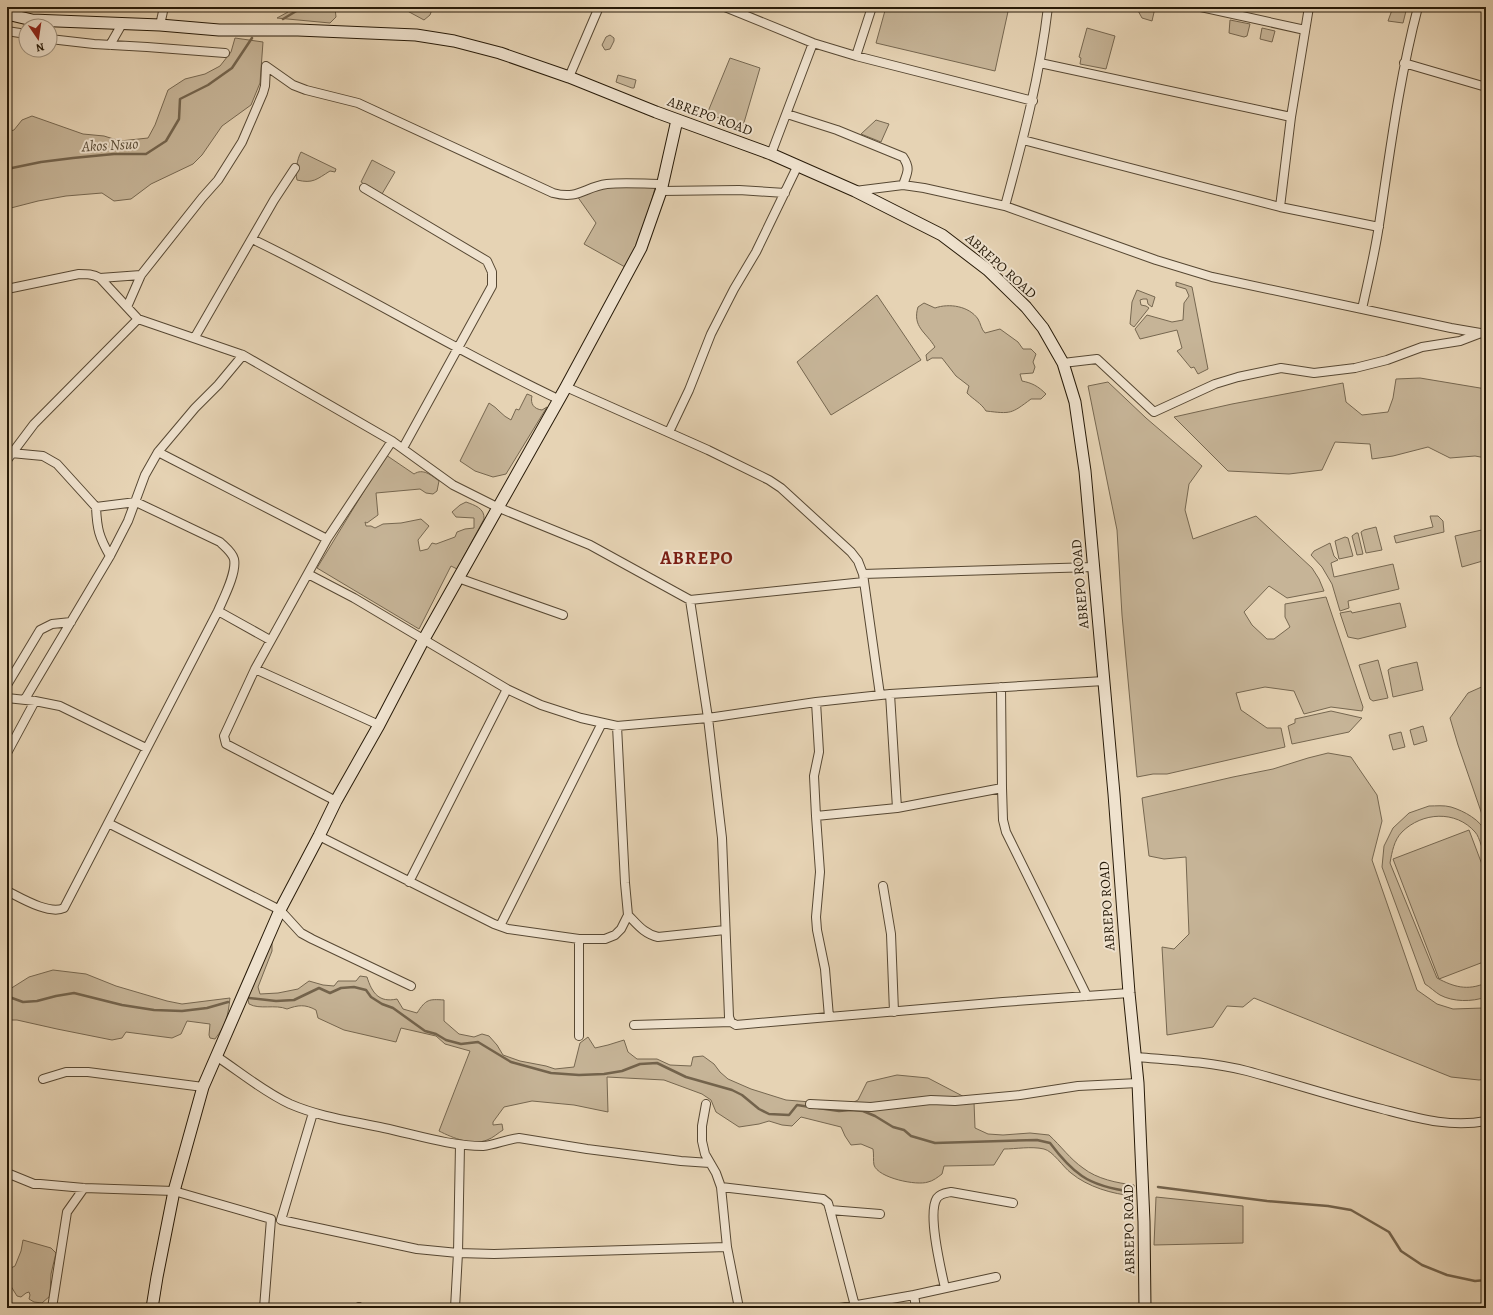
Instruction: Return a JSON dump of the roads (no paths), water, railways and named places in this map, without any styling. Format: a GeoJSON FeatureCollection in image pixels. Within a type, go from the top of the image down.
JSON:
{"type":"FeatureCollection","features":[{"type":"Feature","properties":{"kind":"main road","name":"ABREPO ROAD"},"geometry":{"type":"LineString","coordinates":[[7,14],[32,20],[160,25],[219,30],[298,30],[416,35],[454,41],[500,52],[569,77],[677,120],[771,154],[854,191],[942,235],[988,270],[1008,288],[1030,312],[1047,334],[1063,363],[1075,402],[1085,471],[1124,916],[1128,993],[1138,1083],[1144,1222],[1144,1308]]}},
{"type":"Feature","properties":{"kind":"main road"},"geometry":{"type":"LineString","coordinates":[[152,1308],[174,1191],[203,1087],[280,910],[336,800],[379,725],[424,639],[497,507],[566,387],[642,248],[662,188],[677,120]]}},
{"type":"Feature","properties":{"kind":"street"},"geometry":{"type":"LineString","coordinates":[[160,25],[164,7]]}},
{"type":"Feature","properties":{"kind":"street"},"geometry":{"type":"LineString","coordinates":[[569,77],[599,7]]}},
{"type":"Feature","properties":{"kind":"street"},"geometry":{"type":"LineString","coordinates":[[725,7],[813,43],[856,56],[1033,101]]}},
{"type":"Feature","properties":{"kind":"street"},"geometry":{"type":"LineString","coordinates":[[856,56],[872,7]]}},
{"type":"Feature","properties":{"kind":"street"},"geometry":{"type":"LineString","coordinates":[[1005,206],[1033,101],[1048,7]]}},
{"type":"Feature","properties":{"kind":"street"},"geometry":{"type":"LineString","coordinates":[[1201,7],[1305,30]]}},
{"type":"Feature","properties":{"kind":"street"},"geometry":{"type":"LineString","coordinates":[[1280,207],[1291,117],[1309,7]]}},
{"type":"Feature","properties":{"kind":"street"},"geometry":{"type":"LineString","coordinates":[[1362,309],[1379,227],[1404,63],[1418,7]]}},
{"type":"Feature","properties":{"kind":"street"},"geometry":{"type":"LineString","coordinates":[[110,45],[122,24]]}},
{"type":"Feature","properties":{"kind":"street"},"geometry":{"type":"LineString","coordinates":[[7,31],[18,33]]}},
{"type":"Feature","properties":{"kind":"street"},"geometry":{"type":"LineString","coordinates":[[58,40],[225,53]]}},
{"type":"Feature","properties":{"kind":"street"},"geometry":{"type":"LineString","coordinates":[[771,154],[813,43]]}},
{"type":"Feature","properties":{"kind":"street"},"geometry":{"type":"LineString","coordinates":[[1040,63],[1291,117]]}},
{"type":"Feature","properties":{"kind":"street"},"geometry":{"type":"LineString","coordinates":[[1404,63],[1486,86]]}},
{"type":"Feature","properties":{"kind":"street"},"geometry":{"type":"LineString","coordinates":[[127,307],[141,275],[218,180],[242,142],[263,93],[265,86],[266,66],[298,87],[358,103],[553,193],[564,196],[575,195],[596,186],[607,184],[662,188],[785,193]]}},
{"type":"Feature","properties":{"kind":"street"},"geometry":{"type":"LineString","coordinates":[[787,114],[837,130],[903,157],[908,164],[909,169],[903,184]]}},
{"type":"Feature","properties":{"kind":"street"},"geometry":{"type":"LineString","coordinates":[[1023,140],[1280,207],[1379,227]]}},
{"type":"Feature","properties":{"kind":"street"},"geometry":{"type":"LineString","coordinates":[[669,432],[689,390],[711,334],[734,289],[756,252],[798,165]]}},
{"type":"Feature","properties":{"kind":"street"},"geometry":{"type":"LineString","coordinates":[[195,337],[274,200],[296,168]]}},
{"type":"Feature","properties":{"kind":"street"},"geometry":{"type":"LineString","coordinates":[[854,191],[903,184],[1005,206],[1156,260],[1212,277],[1451,328],[1484,333]]}},
{"type":"Feature","properties":{"kind":"street"},"geometry":{"type":"LineString","coordinates":[[364,188],[487,261],[492,272],[492,286],[403,448]]}},
{"type":"Feature","properties":{"kind":"street"},"geometry":{"type":"LineString","coordinates":[[252,239],[505,374],[558,399]]}},
{"type":"Feature","properties":{"kind":"street"},"geometry":{"type":"LineString","coordinates":[[7,289],[79,274],[88,274],[100,278],[141,275]]}},
{"type":"Feature","properties":{"kind":"street"},"geometry":{"type":"LineString","coordinates":[[100,278],[138,319],[195,337],[243,355],[392,441],[453,485],[497,507],[590,545],[690,600],[863,578],[1094,567]]}},
{"type":"Feature","properties":{"kind":"street"},"geometry":{"type":"LineString","coordinates":[[9,456],[34,424],[138,319]]}},
{"type":"Feature","properties":{"kind":"street"},"geometry":{"type":"LineString","coordinates":[[1063,363],[1097,359],[1154,412],[1215,384],[1238,377],[1281,368],[1314,373],[1355,368],[1387,360],[1422,347],[1460,341],[1484,333]]}},
{"type":"Feature","properties":{"kind":"street"},"geometry":{"type":"LineString","coordinates":[[25,699],[110,556],[128,521],[145,475],[158,452],[243,355]]}},
{"type":"Feature","properties":{"kind":"street"},"geometry":{"type":"LineString","coordinates":[[566,387],[715,453],[769,480],[782,488],[851,552],[858,561],[863,578],[880,695]]}},
{"type":"Feature","properties":{"kind":"street"},"geometry":{"type":"LineString","coordinates":[[336,800],[226,744],[224,736],[254,669],[327,539],[392,441]]}},
{"type":"Feature","properties":{"kind":"street"},"geometry":{"type":"LineString","coordinates":[[158,452],[327,539]]}},
{"type":"Feature","properties":{"kind":"street"},"geometry":{"type":"LineString","coordinates":[[9,456],[43,456],[57,464],[96,507],[97,527],[100,539],[110,556]]}},
{"type":"Feature","properties":{"kind":"street"},"geometry":{"type":"LineString","coordinates":[[7,891],[34,904],[56,910],[64,908],[218,611],[233,572],[234,560],[230,551],[220,542],[136,502],[96,507]]}},
{"type":"Feature","properties":{"kind":"street"},"geometry":{"type":"LineString","coordinates":[[308,574],[354,598],[507,689],[542,705],[617,726],[708,718],[816,702],[890,694],[1104,681]]}},
{"type":"Feature","properties":{"kind":"street"},"geometry":{"type":"LineString","coordinates":[[458,578],[563,615]]}},
{"type":"Feature","properties":{"kind":"street"},"geometry":{"type":"LineString","coordinates":[[690,600],[708,718],[722,838],[729,1017],[731,1022]]}},
{"type":"Feature","properties":{"kind":"street"},"geometry":{"type":"LineString","coordinates":[[218,611],[270,640]]}},
{"type":"Feature","properties":{"kind":"street"},"geometry":{"type":"LineString","coordinates":[[7,685],[40,630],[52,624],[71,622]]}},
{"type":"Feature","properties":{"kind":"street"},"geometry":{"type":"LineString","coordinates":[[254,669],[379,725]]}},
{"type":"Feature","properties":{"kind":"street"},"geometry":{"type":"LineString","coordinates":[[1001,687],[1003,820],[1006,832],[1087,996]]}},
{"type":"Feature","properties":{"kind":"street"},"geometry":{"type":"LineString","coordinates":[[409,882],[507,689]]}},
{"type":"Feature","properties":{"kind":"street"},"geometry":{"type":"LineString","coordinates":[[890,694],[897,808]]}},
{"type":"Feature","properties":{"kind":"street"},"geometry":{"type":"LineString","coordinates":[[7,698],[25,699],[60,706],[146,748]]}},
{"type":"Feature","properties":{"kind":"street"},"geometry":{"type":"LineString","coordinates":[[7,753],[35,701]]}},
{"type":"Feature","properties":{"kind":"street"},"geometry":{"type":"LineString","coordinates":[[816,702],[819,752],[814,776],[820,872],[816,918],[825,968],[829,1017]]}},
{"type":"Feature","properties":{"kind":"street"},"geometry":{"type":"LineString","coordinates":[[500,926],[602,723]]}},
{"type":"Feature","properties":{"kind":"street"},"geometry":{"type":"LineString","coordinates":[[319,836],[409,882],[508,929],[579,940],[606,939],[615,935],[621,929],[628,915],[617,726]]}},
{"type":"Feature","properties":{"kind":"street"},"geometry":{"type":"LineString","coordinates":[[816,816],[897,808],[1002,788]]}},
{"type":"Feature","properties":{"kind":"street"},"geometry":{"type":"LineString","coordinates":[[108,823],[280,910],[302,933],[312,939],[411,986]]}},
{"type":"Feature","properties":{"kind":"street"},"geometry":{"type":"LineString","coordinates":[[883,886],[891,934],[894,1012]]}},
{"type":"Feature","properties":{"kind":"street"},"geometry":{"type":"LineString","coordinates":[[628,915],[650,935],[658,937],[725,930]]}},
{"type":"Feature","properties":{"kind":"street"},"geometry":{"type":"LineString","coordinates":[[579,940],[579,1036]]}},
{"type":"Feature","properties":{"kind":"street"},"geometry":{"type":"LineString","coordinates":[[634,1025],[731,1022],[736,1025],[1003,1002],[1128,993]]}},
{"type":"Feature","properties":{"kind":"street"},"geometry":{"type":"LineString","coordinates":[[216,1056],[268,1091],[289,1103],[313,1113],[460,1145],[486,1146],[510,1138],[519,1138],[587,1149],[681,1161],[710,1163]]}},
{"type":"Feature","properties":{"kind":"street"},"geometry":{"type":"LineString","coordinates":[[1136,1057],[1197,1062],[1246,1071],[1361,1104],[1434,1122],[1457,1125],[1486,1121]]}},
{"type":"Feature","properties":{"kind":"street"},"geometry":{"type":"LineString","coordinates":[[43,1079],[66,1072],[88,1072],[203,1087]]}},
{"type":"Feature","properties":{"kind":"street"},"geometry":{"type":"LineString","coordinates":[[810,1104],[872,1106],[1020,1095],[1078,1086],[1138,1083]]}},
{"type":"Feature","properties":{"kind":"street"},"geometry":{"type":"LineString","coordinates":[[706,1104],[702,1126],[702,1141],[705,1154],[716,1173],[721,1187],[727,1247],[739,1308]]}},
{"type":"Feature","properties":{"kind":"street"},"geometry":{"type":"LineString","coordinates":[[281,1220],[313,1113]]}},
{"type":"Feature","properties":{"kind":"street"},"geometry":{"type":"LineString","coordinates":[[455,1308],[458,1253],[460,1145]]}},
{"type":"Feature","properties":{"kind":"street"},"geometry":{"type":"LineString","coordinates":[[7,1173],[34,1184],[84,1188],[174,1191],[271,1219],[417,1249],[458,1253],[494,1254],[727,1247]]}},
{"type":"Feature","properties":{"kind":"street"},"geometry":{"type":"LineString","coordinates":[[721,1187],[823,1198],[828,1203],[855,1306]]}},
{"type":"Feature","properties":{"kind":"street"},"geometry":{"type":"LineString","coordinates":[[52,1308],[67,1212],[84,1188]]}},
{"type":"Feature","properties":{"kind":"street"},"geometry":{"type":"LineString","coordinates":[[945,1288],[934,1225],[935,1204],[937,1198],[942,1194],[951,1192],[1014,1203]]}},
{"type":"Feature","properties":{"kind":"street"},"geometry":{"type":"LineString","coordinates":[[830,1210],[880,1214]]}},
{"type":"Feature","properties":{"kind":"street"},"geometry":{"type":"LineString","coordinates":[[264,1308],[271,1219]]}},
{"type":"Feature","properties":{"kind":"street"},"geometry":{"type":"LineString","coordinates":[[840,1308],[914,1295],[996,1277]]}},
{"type":"Feature","properties":{"kind":"street"},"geometry":{"type":"LineString","coordinates":[[914,1295],[916,1308]]}},
{"type":"Feature","properties":{"kind":"waterway","name":"Akos Nsuo"},"geometry":{"type":"LineString","coordinates":[[283,19],[303,7]]}},
{"type":"Feature","properties":{"kind":"waterway","name":"Akos Nsuo"},"geometry":{"type":"LineString","coordinates":[[7,169],[41,162],[73,158],[114,154],[146,154],[166,141],[179,119],[180,99],[208,85],[232,68],[252,38]]}},
{"type":"Feature","properties":{"kind":"waterway"},"geometry":{"type":"LineString","coordinates":[[249,998],[276,1001],[294,1000],[319,988],[330,993],[341,988],[354,987],[366,990],[371,997],[382,1004],[393,1008],[425,1031],[436,1034],[446,1040],[461,1044],[478,1042],[511,1062],[551,1073],[579,1075],[604,1074],[622,1071],[640,1064],[657,1063],[686,1077],[732,1090],[742,1095],[759,1109],[769,1114],[789,1115],[797,1105],[810,1107]]}},
{"type":"Feature","properties":{"kind":"waterway"},"geometry":{"type":"LineString","coordinates":[[7,999],[12,998],[23,1002],[37,1001],[74,993],[122,1005],[154,1010],[182,1011],[207,1008],[228,1002]]}},
{"type":"Feature","properties":{"kind":"waterway"},"geometry":{"type":"LineString","coordinates":[[818,1108],[839,1111],[863,1111],[875,1116],[893,1127],[904,1130],[911,1136],[935,1143],[1037,1140],[1050,1143],[1069,1165],[1087,1179],[1107,1187],[1133,1192]]}},
{"type":"Feature","properties":{"kind":"waterway"},"geometry":{"type":"LineString","coordinates":[[1158,1187],[1267,1201],[1328,1206],[1351,1210],[1389,1232],[1401,1251],[1422,1265],[1447,1275],[1475,1281],[1486,1280]]}},
{"type":"Feature","properties":{"kind":"district","name":"ABREPO"},"geometry":{"type":"Point","coordinates":[697,558]}}]}
